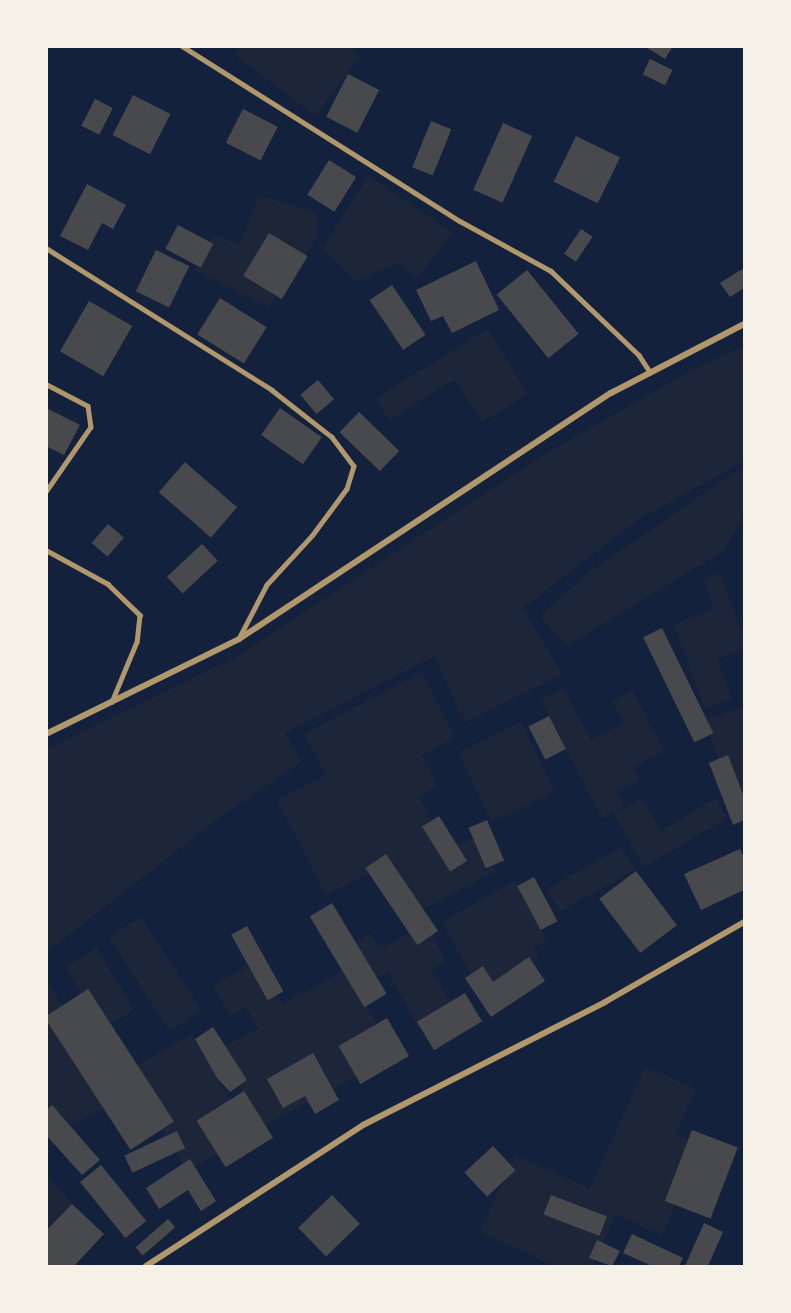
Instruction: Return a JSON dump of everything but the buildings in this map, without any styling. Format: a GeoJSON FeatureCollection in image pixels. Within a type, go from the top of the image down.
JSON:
{"type":"FeatureCollection","features":[{"type":"Feature","properties":{"kind":"street"},"geometry":{"type":"LineString","coordinates":[[46,734],[239,639],[611,393],[744,324]]}},
{"type":"Feature","properties":{"kind":"street"},"geometry":{"type":"LineString","coordinates":[[146,1266],[363,1125],[605,1002],[744,922]]}},
{"type":"Feature","properties":{"kind":"lane"},"geometry":{"type":"LineString","coordinates":[[182,46],[460,221],[551,270],[639,355],[650,372]]}},
{"type":"Feature","properties":{"kind":"lane"},"geometry":{"type":"LineString","coordinates":[[46,248],[272,390],[332,437],[354,466],[347,489],[313,535],[267,585],[239,639]]}},
{"type":"Feature","properties":{"kind":"lane"},"geometry":{"type":"LineString","coordinates":[[46,384],[88,406],[91,427],[46,492]]}},
{"type":"Feature","properties":{"kind":"lane"},"geometry":{"type":"LineString","coordinates":[[46,550],[108,584],[140,615],[137,642],[112,702]]}},
{"type":"Feature","properties":{"kind":"shaded area"},"geometry":{"type":"Polygon","coordinates":[[[240,47],[347,47],[360,56],[316,116],[234,55],[240,47]]]}},
{"type":"Feature","properties":{"kind":"shaded area"},"geometry":{"type":"Polygon","coordinates":[[[368,176],[453,233],[416,279],[398,263],[357,281],[322,249],[368,176]]]}},
{"type":"Feature","properties":{"kind":"shaded area"},"geometry":{"type":"Polygon","coordinates":[[[259,195],[317,213],[317,237],[269,307],[195,270],[214,235],[240,245],[259,195]]]}},
{"type":"Feature","properties":{"kind":"shaded area"},"geometry":{"type":"Polygon","coordinates":[[[488,329],[528,394],[482,422],[455,379],[389,420],[376,398],[488,329]]]}},
{"type":"Feature","properties":{"kind":"shaded area"},"geometry":{"type":"Polygon","coordinates":[[[744,346],[744,461],[639,519],[523,608],[562,674],[465,722],[434,656],[285,733],[302,762],[224,814],[47,952],[47,749],[233,659],[542,456],[692,370],[744,346]]]}},
{"type":"Feature","properties":{"kind":"shaded area"},"geometry":{"type":"Polygon","coordinates":[[[744,466],[744,517],[723,551],[567,646],[540,616],[588,573],[744,466]]]}},
{"type":"Feature","properties":{"kind":"shaded area"},"geometry":{"type":"Polygon","coordinates":[[[720,573],[740,628],[744,626],[744,649],[717,659],[732,698],[705,708],[674,625],[714,609],[704,580],[720,573]]]}},
{"type":"Feature","properties":{"kind":"shaded area"},"geometry":{"type":"Polygon","coordinates":[[[422,672],[455,737],[422,755],[437,786],[419,796],[447,851],[478,836],[496,871],[414,914],[388,863],[326,895],[277,800],[326,775],[304,734],[422,672]]]}},
{"type":"Feature","properties":{"kind":"shaded area"},"geometry":{"type":"Polygon","coordinates":[[[563,688],[591,740],[624,723],[612,701],[632,690],[664,751],[633,767],[640,780],[616,792],[624,806],[602,818],[541,700],[563,688]]]}},
{"type":"Feature","properties":{"kind":"shaded area"},"geometry":{"type":"Polygon","coordinates":[[[744,706],[744,809],[737,812],[705,720],[744,706]]]}},
{"type":"Feature","properties":{"kind":"shaded area"},"geometry":{"type":"Polygon","coordinates":[[[521,722],[555,791],[492,822],[458,753],[521,722]]]}},
{"type":"Feature","properties":{"kind":"shaded area"},"geometry":{"type":"Polygon","coordinates":[[[642,798],[661,831],[716,798],[727,818],[644,867],[614,814],[642,798]]]}},
{"type":"Feature","properties":{"kind":"shaded area"},"geometry":{"type":"Polygon","coordinates":[[[622,847],[635,870],[559,911],[547,889],[622,847]]]}},
{"type":"Feature","properties":{"kind":"shaded area"},"geometry":{"type":"Polygon","coordinates":[[[515,881],[547,940],[533,948],[539,960],[481,993],[442,922],[515,881]]]}},
{"type":"Feature","properties":{"kind":"shaded area"},"geometry":{"type":"Polygon","coordinates":[[[141,917],[201,1010],[170,1031],[109,938],[141,917]]]}},
{"type":"Feature","properties":{"kind":"shaded area"},"geometry":{"type":"Polygon","coordinates":[[[426,924],[446,961],[432,969],[453,1008],[418,1027],[388,972],[371,980],[352,944],[371,934],[380,949],[426,924]]]}},
{"type":"Feature","properties":{"kind":"shaded area"},"geometry":{"type":"Polygon","coordinates":[[[97,948],[134,1010],[102,1029],[65,967],[97,948]]]}},
{"type":"Feature","properties":{"kind":"shaded area"},"geometry":{"type":"Polygon","coordinates":[[[259,961],[282,1004],[348,969],[394,1056],[261,1127],[220,1049],[258,1029],[246,1007],[230,1016],[213,985],[259,961]]]}},
{"type":"Feature","properties":{"kind":"shaded area"},"geometry":{"type":"Polygon","coordinates":[[[46,979],[120,1101],[47,1137],[46,1137],[46,979]]]}},
{"type":"Feature","properties":{"kind":"shaded area"},"geometry":{"type":"Polygon","coordinates":[[[192,1034],[250,1134],[187,1171],[129,1070],[192,1034]]]}},
{"type":"Feature","properties":{"kind":"shaded area"},"geometry":{"type":"Polygon","coordinates":[[[645,1067],[696,1089],[675,1134],[702,1146],[662,1235],[616,1214],[593,1266],[556,1266],[480,1232],[515,1155],[590,1189],[645,1067]]]}},
{"type":"Feature","properties":{"kind":"shaded area"},"geometry":{"type":"Polygon","coordinates":[[[46,1173],[84,1218],[46,1250],[46,1173]]]}}]}
